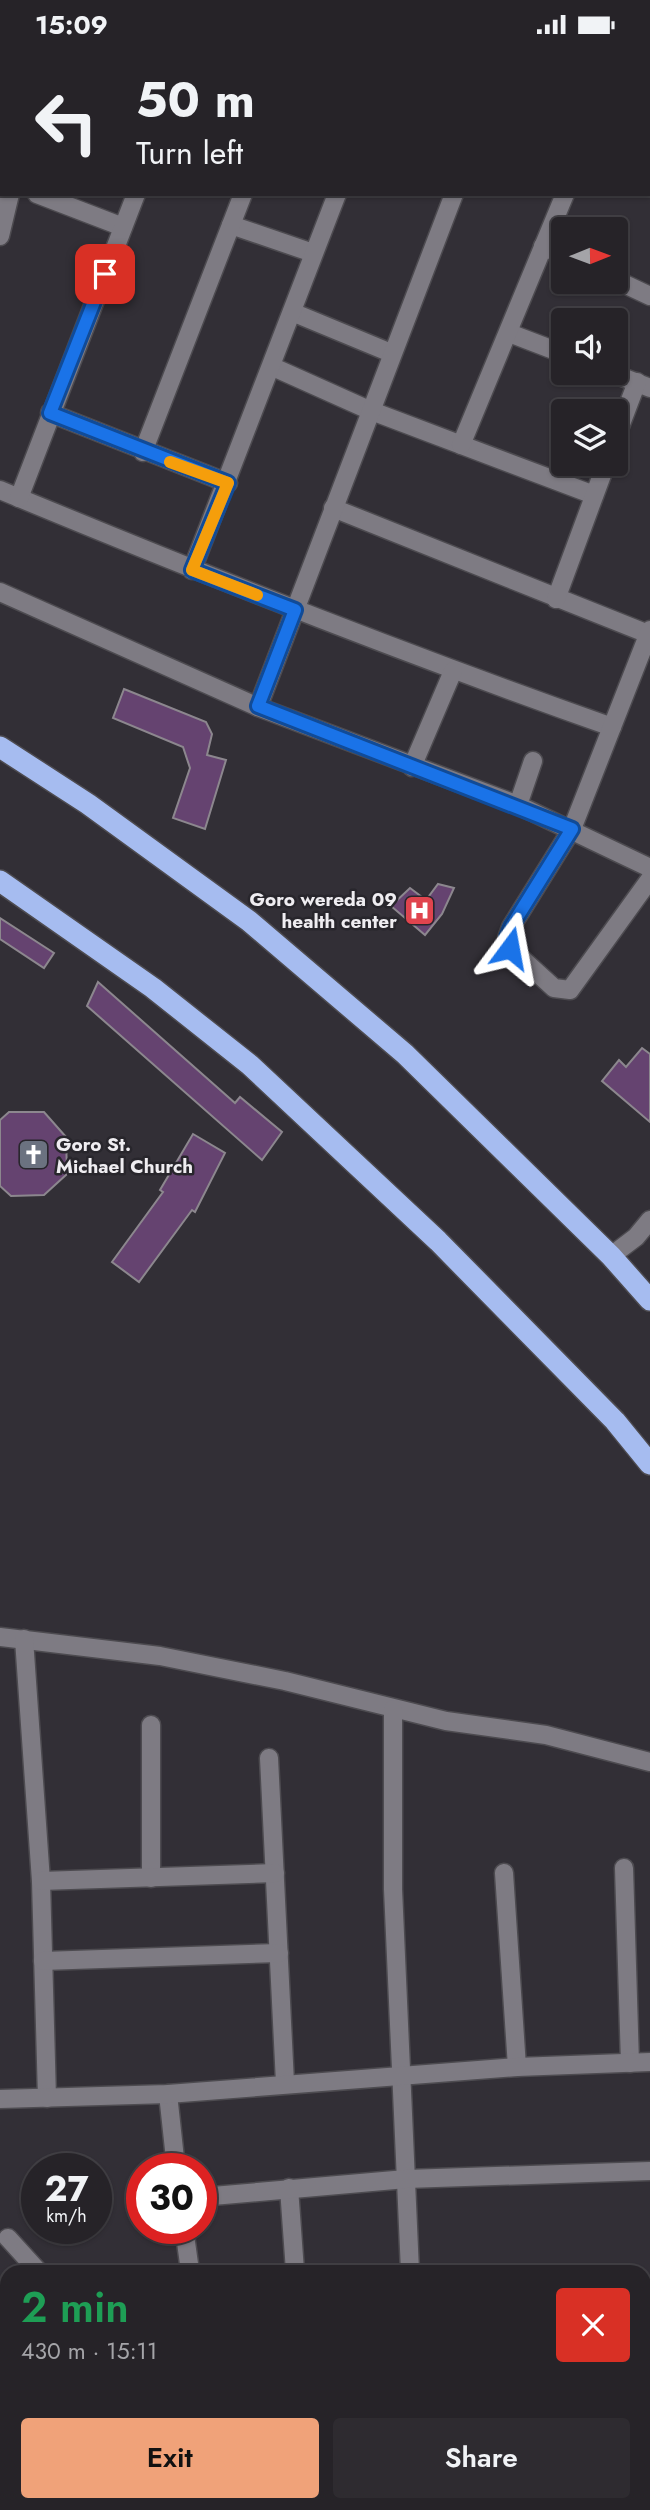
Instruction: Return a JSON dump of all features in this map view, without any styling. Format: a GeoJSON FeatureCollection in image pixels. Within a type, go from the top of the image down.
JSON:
{"type":"FeatureCollection","features":[{"type":"Feature","properties":{"kind":"highway"},"geometry":{"type":"LineString","coordinates":[[0,747],[88,804],[249,921],[405,1054],[646,1288]]}},
{"type":"Feature","properties":{"kind":"highway"},"geometry":{"type":"LineString","coordinates":[[0,881],[153,988],[250,1065],[429,1231],[615,1421],[650,1464]]}},
{"type":"Feature","properties":{"kind":"street"},"geometry":{"type":"LineString","coordinates":[[0,236],[2,215],[9,196]]}},
{"type":"Feature","properties":{"kind":"street"},"geometry":{"type":"LineString","coordinates":[[42,196],[124,227]]}},
{"type":"Feature","properties":{"kind":"street"},"geometry":{"type":"LineString","coordinates":[[19,498],[135,196]]}},
{"type":"Feature","properties":{"kind":"street"},"geometry":{"type":"LineString","coordinates":[[143,452],[242,196]]}},
{"type":"Feature","properties":{"kind":"street"},"geometry":{"type":"LineString","coordinates":[[192,570],[273,367],[336,196]]}},
{"type":"Feature","properties":{"kind":"street"},"geometry":{"type":"LineString","coordinates":[[258,706],[369,409],[453,196]]}},
{"type":"Feature","properties":{"kind":"street"},"geometry":{"type":"LineString","coordinates":[[461,445],[564,196]]}},
{"type":"Feature","properties":{"kind":"street"},"geometry":{"type":"LineString","coordinates":[[231,225],[313,253]]}},
{"type":"Feature","properties":{"kind":"street"},"geometry":{"type":"LineString","coordinates":[[543,246],[551,250]]}},
{"type":"Feature","properties":{"kind":"street"},"geometry":{"type":"LineString","coordinates":[[628,286],[650,296]]}},
{"type":"Feature","properties":{"kind":"street"},"geometry":{"type":"LineString","coordinates":[[292,312],[391,353]]}},
{"type":"Feature","properties":{"kind":"street"},"geometry":{"type":"LineString","coordinates":[[509,333],[551,349]]}},
{"type":"Feature","properties":{"kind":"street"},"geometry":{"type":"LineString","coordinates":[[273,367],[369,409],[594,495]]}},
{"type":"Feature","properties":{"kind":"street"},"geometry":{"type":"LineString","coordinates":[[628,414],[643,385]]}},
{"type":"Feature","properties":{"kind":"street"},"geometry":{"type":"LineString","coordinates":[[50,413],[143,452],[228,483]]}},
{"type":"Feature","properties":{"kind":"street"},"geometry":{"type":"LineString","coordinates":[[556,599],[601,476]]}},
{"type":"Feature","properties":{"kind":"street"},"geometry":{"type":"LineString","coordinates":[[0,490],[295,610],[453,671],[612,727]]}},
{"type":"Feature","properties":{"kind":"street"},"geometry":{"type":"LineString","coordinates":[[333,508],[556,599],[649,632],[572,829],[507,937],[510,948],[554,988],[570,990],[650,879]]}},
{"type":"Feature","properties":{"kind":"street"},"geometry":{"type":"LineString","coordinates":[[0,592],[258,706],[412,767],[518,805],[650,868]]}},
{"type":"Feature","properties":{"kind":"street"},"geometry":{"type":"LineString","coordinates":[[412,767],[453,671]]}},
{"type":"Feature","properties":{"kind":"street"},"geometry":{"type":"LineString","coordinates":[[518,805],[533,761]]}},
{"type":"Feature","properties":{"kind":"street"},"geometry":{"type":"LineString","coordinates":[[611,1256],[643,1237],[650,1220]]}},
{"type":"Feature","properties":{"kind":"street"},"geometry":{"type":"LineString","coordinates":[[0,1637],[160,1656],[285,1681],[446,1721],[546,1735],[650,1762]]}},
{"type":"Feature","properties":{"kind":"street"},"geometry":{"type":"LineString","coordinates":[[24,1639],[41,1881],[47,2098]]}},
{"type":"Feature","properties":{"kind":"street"},"geometry":{"type":"LineString","coordinates":[[393,1709],[393,1889],[410,2265]]}},
{"type":"Feature","properties":{"kind":"street"},"geometry":{"type":"LineString","coordinates":[[151,1725],[151,1878]]}},
{"type":"Feature","properties":{"kind":"street"},"geometry":{"type":"LineString","coordinates":[[269,1758],[285,2083]]}},
{"type":"Feature","properties":{"kind":"street"},"geometry":{"type":"LineString","coordinates":[[624,1868],[630,2063]]}},
{"type":"Feature","properties":{"kind":"street"},"geometry":{"type":"LineString","coordinates":[[41,1881],[275,1873]]}},
{"type":"Feature","properties":{"kind":"street"},"geometry":{"type":"LineString","coordinates":[[505,1873],[517,2067]]}},
{"type":"Feature","properties":{"kind":"street"},"geometry":{"type":"LineString","coordinates":[[43,1961],[279,1953]]}},
{"type":"Feature","properties":{"kind":"street"},"geometry":{"type":"LineString","coordinates":[[0,2099],[168,2094],[517,2067],[650,2062]]}},
{"type":"Feature","properties":{"kind":"street"},"geometry":{"type":"LineString","coordinates":[[168,2094],[174,2153]]}},
{"type":"Feature","properties":{"kind":"street"},"geometry":{"type":"LineString","coordinates":[[217,2195],[406,2179],[650,2171]]}},
{"type":"Feature","properties":{"kind":"street"},"geometry":{"type":"LineString","coordinates":[[289,2188],[295,2265]]}},
{"type":"Feature","properties":{"kind":"street"},"geometry":{"type":"LineString","coordinates":[[8,2238],[33,2265]]}},
{"type":"Feature","properties":{"kind":"street"},"geometry":{"type":"LineString","coordinates":[[186,2244],[189,2265]]}},
{"type":"Feature","properties":{"kind":"building"},"geometry":{"type":"Polygon","coordinates":[[[124,689],[206,722],[212,734],[207,755],[226,760],[205,829],[173,818],[190,768],[183,747],[113,718],[124,689]]]}},
{"type":"Feature","properties":{"kind":"building","name":"Goro wereda 09 health center"},"geometry":{"type":"Polygon","coordinates":[[[438,884],[454,888],[442,914],[425,935],[391,906],[410,888],[426,900],[438,884]]]}},
{"type":"Feature","properties":{"kind":"building"},"geometry":{"type":"Polygon","coordinates":[[[0,918],[54,953],[44,968],[0,939],[0,918]]]}},
{"type":"Feature","properties":{"kind":"building"},"geometry":{"type":"Polygon","coordinates":[[[98,982],[235,1103],[240,1097],[282,1132],[262,1160],[87,1006],[98,982]]]}},
{"type":"Feature","properties":{"kind":"building"},"geometry":{"type":"Polygon","coordinates":[[[642,1048],[650,1054],[650,1122],[602,1081],[619,1060],[626,1067],[642,1048]]]}},
{"type":"Feature","properties":{"kind":"building","name":"Goro St. Michael Church"},"geometry":{"type":"Polygon","coordinates":[[[9,1112],[44,1112],[66,1137],[67,1174],[44,1195],[11,1196],[0,1186],[0,1120],[9,1112]]]}},
{"type":"Feature","properties":{"kind":"building"},"geometry":{"type":"Polygon","coordinates":[[[193,1134],[225,1153],[195,1212],[192,1210],[139,1282],[112,1262],[163,1192],[160,1190],[193,1134]]]}},
{"type":"Feature","properties":{"kind":"slow traffic"},"geometry":{"type":"LineString","coordinates":[[170,462],[228,483],[192,570],[257,595]]}},
{"type":"Feature","properties":{"kind":"place","name":"Goro wereda 09 health center"},"geometry":{"type":"Point","coordinates":[420,910]}},
{"type":"Feature","properties":{"kind":"place","name":"Goro St. Michael Church"},"geometry":{"type":"Point","coordinates":[33,1155]}},
{"type":"Feature","properties":{"kind":"route"},"geometry":{"type":"LineString","coordinates":[[105,274],[50,413],[143,452],[228,483],[192,570],[295,610],[258,706],[412,767],[518,805],[572,829],[511,927],[507,937],[510,948]]}}]}
